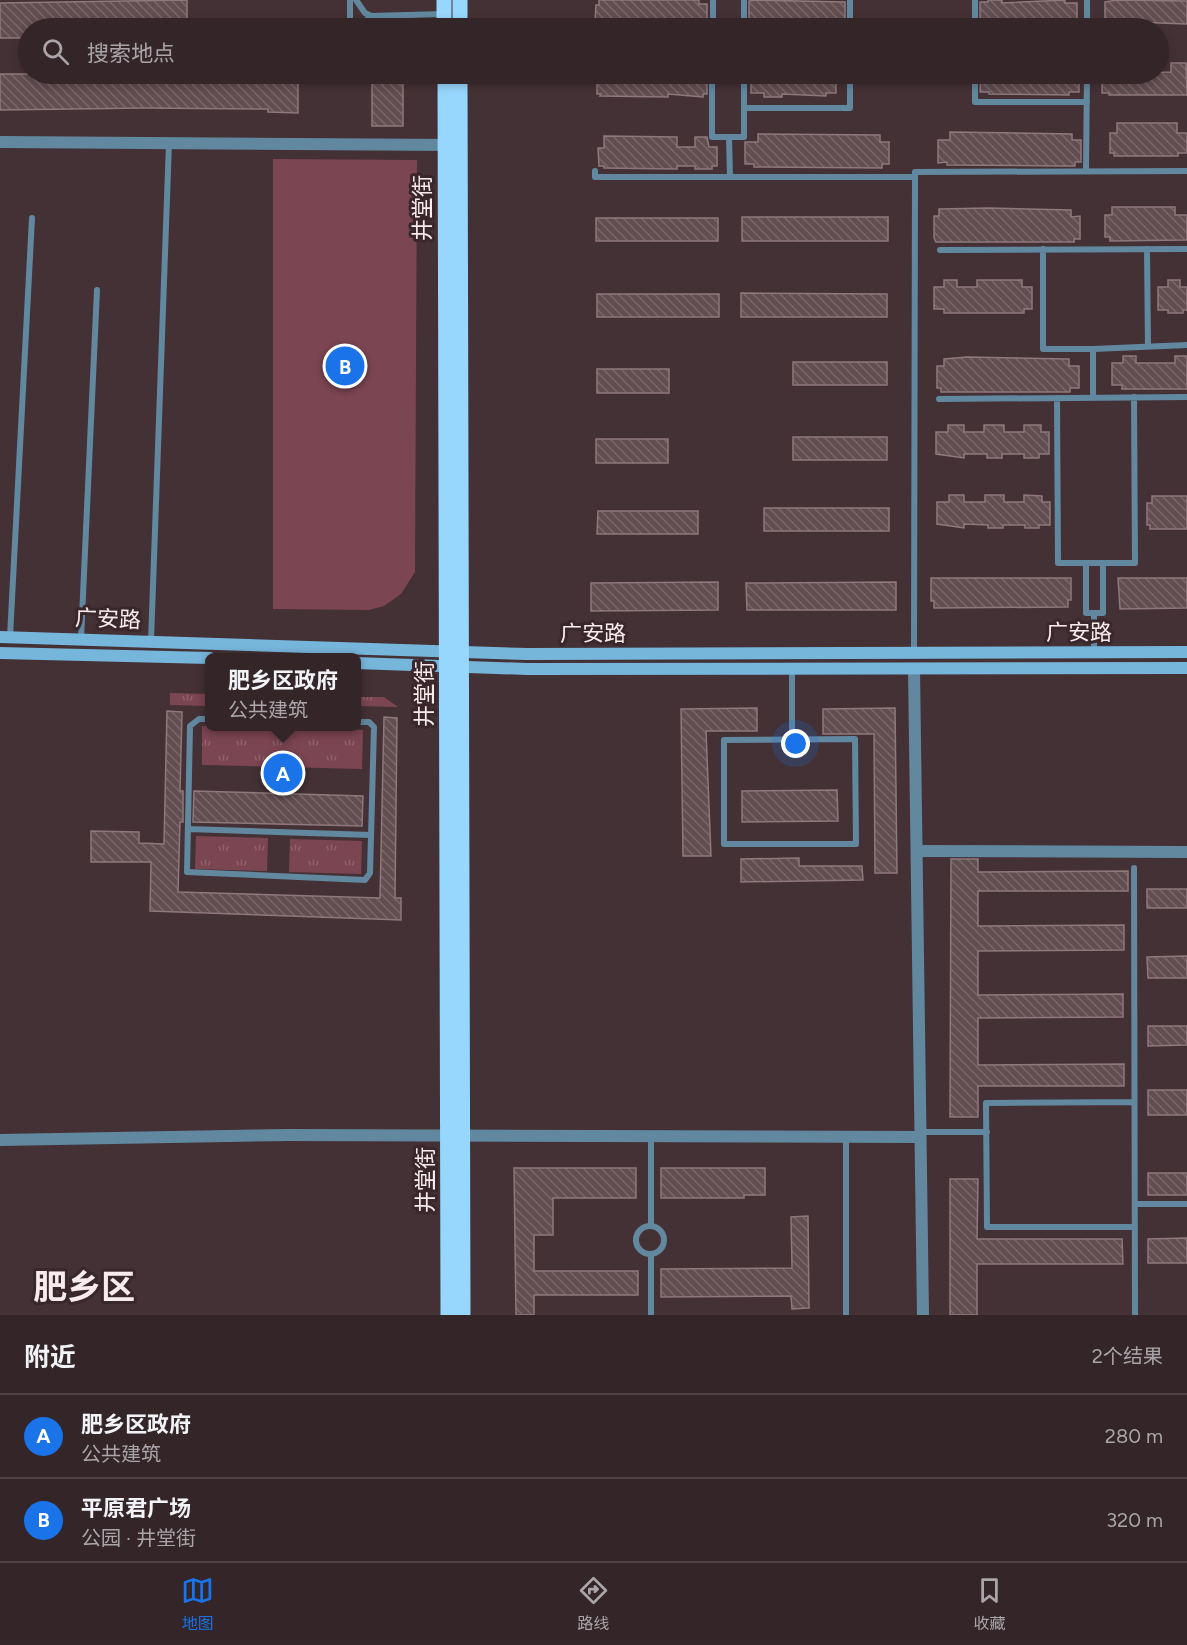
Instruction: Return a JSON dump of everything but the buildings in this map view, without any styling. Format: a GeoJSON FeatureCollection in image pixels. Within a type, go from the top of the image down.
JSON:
{"type":"FeatureCollection","features":[{"type":"Feature","properties":{"kind":"main road"},"geometry":{"type":"LineString","coordinates":[[460,0],[460,18]]}},
{"type":"Feature","properties":{"kind":"main road","name":"井堂街"},"geometry":{"type":"LineString","coordinates":[[445,84],[452,145],[454,659],[455,1136],[448,1315]]}},
{"type":"Feature","properties":{"kind":"main road","name":"井堂街"},"geometry":{"type":"LineString","coordinates":[[452,145],[459,84]]}},
{"type":"Feature","properties":{"kind":"main road","name":"广安路"},"geometry":{"type":"LineString","coordinates":[[5,637],[151,641],[353,653]]}},
{"type":"Feature","properties":{"kind":"main road","name":"广安路"},"geometry":{"type":"LineString","coordinates":[[361,663],[550,654],[1187,652]]}},
{"type":"Feature","properties":{"kind":"main road","name":"广安路"},"geometry":{"type":"LineString","coordinates":[[0,653],[205,658]]}},
{"type":"Feature","properties":{"kind":"main road","name":"广安路"},"geometry":{"type":"LineString","coordinates":[[361,653],[454,659],[792,669],[1187,668]]}},
{"type":"Feature","properties":{"kind":"main road","name":"井堂街"},"geometry":{"type":"LineString","coordinates":[[455,1136],[464,1315]]}},
{"type":"Feature","properties":{"kind":"street"},"geometry":{"type":"LineString","coordinates":[[0,142],[452,145]]}},
{"type":"Feature","properties":{"kind":"street"},"geometry":{"type":"LineString","coordinates":[[914,669],[923,1315]]}},
{"type":"Feature","properties":{"kind":"street"},"geometry":{"type":"LineString","coordinates":[[916,850],[1187,852]]}},
{"type":"Feature","properties":{"kind":"street"},"geometry":{"type":"LineString","coordinates":[[0,1140],[288,1135],[846,1137],[920,1135]]}},
{"type":"Feature","properties":{"kind":"lane"},"geometry":{"type":"LineString","coordinates":[[350,0],[350,18]]}},
{"type":"Feature","properties":{"kind":"lane"},"geometry":{"type":"LineString","coordinates":[[356,0],[365,13],[371,16],[444,14]]}},
{"type":"Feature","properties":{"kind":"lane"},"geometry":{"type":"LineString","coordinates":[[712,18],[713,0]]}},
{"type":"Feature","properties":{"kind":"lane"},"geometry":{"type":"LineString","coordinates":[[744,0],[744,18]]}},
{"type":"Feature","properties":{"kind":"lane"},"geometry":{"type":"LineString","coordinates":[[850,0],[850,18]]}},
{"type":"Feature","properties":{"kind":"lane"},"geometry":{"type":"LineString","coordinates":[[975,0],[975,18]]}},
{"type":"Feature","properties":{"kind":"lane"},"geometry":{"type":"LineString","coordinates":[[1087,0],[1087,18]]}},
{"type":"Feature","properties":{"kind":"lane"},"geometry":{"type":"LineString","coordinates":[[712,84],[712,137],[744,137],[744,84]]}},
{"type":"Feature","properties":{"kind":"lane"},"geometry":{"type":"LineString","coordinates":[[744,108],[850,108],[850,84]]}},
{"type":"Feature","properties":{"kind":"lane"},"geometry":{"type":"LineString","coordinates":[[975,84],[975,102],[1086,102]]}},
{"type":"Feature","properties":{"kind":"lane"},"geometry":{"type":"LineString","coordinates":[[1086,171],[1087,84]]}},
{"type":"Feature","properties":{"kind":"lane"},"geometry":{"type":"LineString","coordinates":[[729,137],[729,177]]}},
{"type":"Feature","properties":{"kind":"lane"},"geometry":{"type":"LineString","coordinates":[[151,641],[169,143]]}},
{"type":"Feature","properties":{"kind":"lane"},"geometry":{"type":"LineString","coordinates":[[595,171],[595,177],[915,177]]}},
{"type":"Feature","properties":{"kind":"lane"},"geometry":{"type":"LineString","coordinates":[[914,653],[915,172],[1187,171]]}},
{"type":"Feature","properties":{"kind":"lane"},"geometry":{"type":"LineString","coordinates":[[5,637],[32,218]]}},
{"type":"Feature","properties":{"kind":"lane"},"geometry":{"type":"LineString","coordinates":[[1043,249],[1043,349],[1148,349],[1148,346],[1187,345]]}},
{"type":"Feature","properties":{"kind":"lane"},"geometry":{"type":"LineString","coordinates":[[1147,249],[1148,346]]}},
{"type":"Feature","properties":{"kind":"lane"},"geometry":{"type":"LineString","coordinates":[[940,250],[1187,249]]}},
{"type":"Feature","properties":{"kind":"lane"},"geometry":{"type":"LineString","coordinates":[[81,639],[98,290]]}},
{"type":"Feature","properties":{"kind":"lane"},"geometry":{"type":"LineString","coordinates":[[1093,349],[1093,398]]}},
{"type":"Feature","properties":{"kind":"lane"},"geometry":{"type":"LineString","coordinates":[[939,399],[1187,397]]}},
{"type":"Feature","properties":{"kind":"lane"},"geometry":{"type":"LineString","coordinates":[[1057,398],[1058,563],[1135,563],[1134,398]]}},
{"type":"Feature","properties":{"kind":"lane"},"geometry":{"type":"LineString","coordinates":[[1086,563],[1086,613],[1103,613],[1103,563]]}},
{"type":"Feature","properties":{"kind":"lane"},"geometry":{"type":"LineString","coordinates":[[1094,613],[1094,652]]}},
{"type":"Feature","properties":{"kind":"lane"},"geometry":{"type":"LineString","coordinates":[[792,669],[792,740]]}},
{"type":"Feature","properties":{"kind":"lane"},"geometry":{"type":"LineString","coordinates":[[205,719],[199,719],[190,726],[187,868],[189,874],[365,880],[370,873],[374,727],[369,722],[361,722]]}},
{"type":"Feature","properties":{"kind":"lane"},"geometry":{"type":"LineString","coordinates":[[724,740],[792,740],[855,740],[856,844],[724,844],[724,740]]}},
{"type":"Feature","properties":{"kind":"lane"},"geometry":{"type":"LineString","coordinates":[[188,829],[371,835]]}},
{"type":"Feature","properties":{"kind":"lane"},"geometry":{"type":"LineString","coordinates":[[1134,868],[1135,1315]]}},
{"type":"Feature","properties":{"kind":"lane"},"geometry":{"type":"LineString","coordinates":[[1134,1102],[986,1103],[987,1227],[1135,1227]]}},
{"type":"Feature","properties":{"kind":"lane"},"geometry":{"type":"LineString","coordinates":[[920,1135],[987,1132]]}},
{"type":"Feature","properties":{"kind":"lane"},"geometry":{"type":"LineString","coordinates":[[651,1136],[651,1226]]}},
{"type":"Feature","properties":{"kind":"lane"},"geometry":{"type":"LineString","coordinates":[[846,1137],[846,1315]]}},
{"type":"Feature","properties":{"kind":"lane"},"geometry":{"type":"LineString","coordinates":[[1135,1204],[1187,1204]]}},
{"type":"Feature","properties":{"kind":"lane"},"geometry":{"type":"LineString","coordinates":[[651,1226],[662,1233],[664,1242],[659,1250],[651,1254],[642,1251],[637,1240],[640,1231],[651,1226]]}},
{"type":"Feature","properties":{"kind":"lane"},"geometry":{"type":"LineString","coordinates":[[651,1254],[651,1315]]}},
{"type":"Feature","properties":{"kind":"green space"},"geometry":{"type":"Polygon","coordinates":[[[273,159],[417,160],[415,572],[401,594],[384,606],[369,610],[273,609],[273,159]]]}},
{"type":"Feature","properties":{"kind":"green space"},"geometry":{"type":"Polygon","coordinates":[[[170,693],[205,694],[205,706],[170,705],[170,693]]]}},
{"type":"Feature","properties":{"kind":"green space"},"geometry":{"type":"Polygon","coordinates":[[[361,697],[384,697],[398,707],[361,706],[361,697]]]}},
{"type":"Feature","properties":{"kind":"green space"},"geometry":{"type":"Polygon","coordinates":[[[202,726],[205,726],[205,731],[363,730],[362,769],[202,765],[202,726]]]}},
{"type":"Feature","properties":{"kind":"green space"},"geometry":{"type":"Polygon","coordinates":[[[196,836],[268,838],[267,871],[195,869],[196,836]]]}},
{"type":"Feature","properties":{"kind":"green space"},"geometry":{"type":"Polygon","coordinates":[[[290,839],[362,841],[361,874],[289,872],[290,839]]]}},
{"type":"Feature","properties":{"kind":"place","name":"平原君广场"},"geometry":{"type":"Point","coordinates":[345,366]}},
{"type":"Feature","properties":{"kind":"place","name":"肥乡区政府"},"geometry":{"type":"Point","coordinates":[283,773]}},
{"type":"Feature","properties":{"kind":"district","name":"肥乡区"},"geometry":{"type":"Point","coordinates":[84,1287]}}]}
